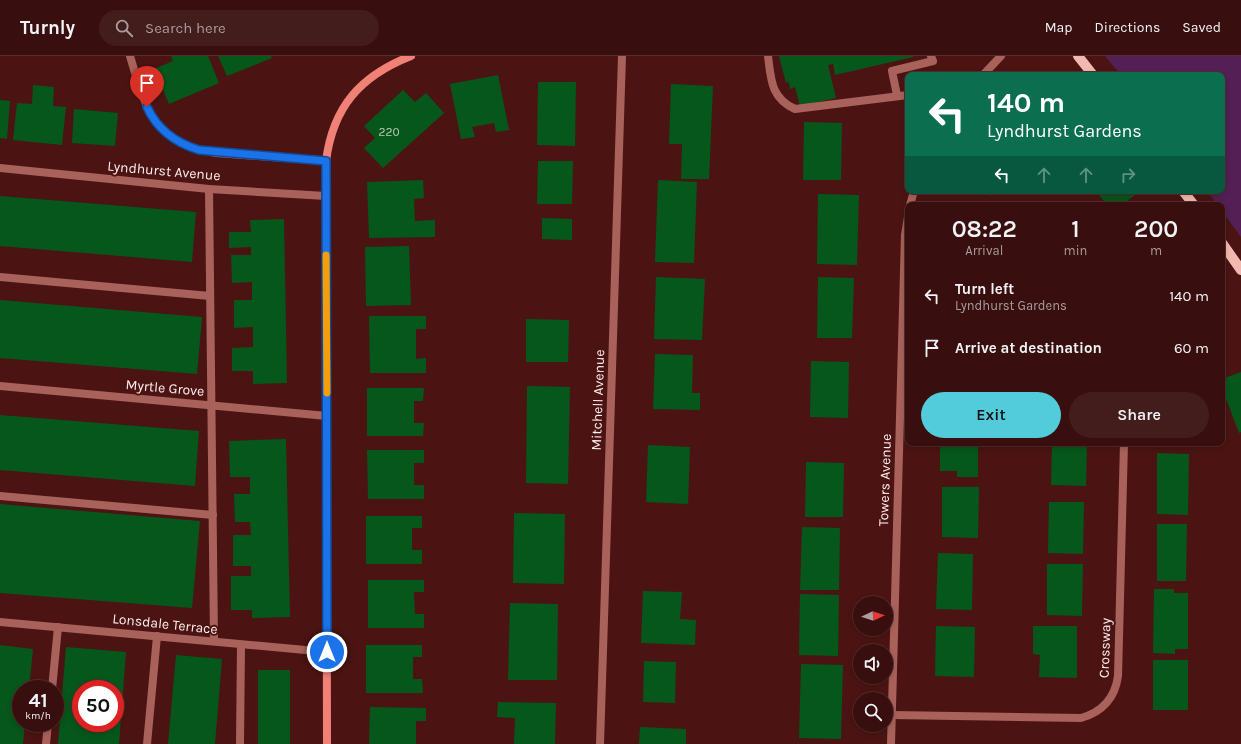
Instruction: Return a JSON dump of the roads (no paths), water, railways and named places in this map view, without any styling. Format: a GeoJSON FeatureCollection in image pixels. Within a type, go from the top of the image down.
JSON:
{"type":"FeatureCollection","features":[{"type":"Feature","properties":{"kind":"main road"},"geometry":{"type":"LineString","coordinates":[[327,744],[326,161],[334,125],[343,107],[354,93],[378,71],[411,56]]}},
{"type":"Feature","properties":{"kind":"main road"},"geometry":{"type":"LineString","coordinates":[[1078,56],[1091,72]]}},
{"type":"Feature","properties":{"kind":"main road"},"geometry":{"type":"LineString","coordinates":[[1185,194],[1192,202]]}},
{"type":"Feature","properties":{"kind":"main road"},"geometry":{"type":"LineString","coordinates":[[1225,247],[1241,270]]}},
{"type":"Feature","properties":{"kind":"street"},"geometry":{"type":"LineString","coordinates":[[130,56],[142,97],[151,116],[181,144],[216,153],[326,161]]}},
{"type":"Feature","properties":{"kind":"street","name":"Mitchell Avenue"},"geometry":{"type":"LineString","coordinates":[[600,744],[622,56]]}},
{"type":"Feature","properties":{"kind":"street"},"geometry":{"type":"LineString","coordinates":[[768,56],[775,92],[784,104],[795,109],[905,95]]}},
{"type":"Feature","properties":{"kind":"street"},"geometry":{"type":"LineString","coordinates":[[897,95],[892,71],[933,61],[931,56]]}},
{"type":"Feature","properties":{"kind":"street"},"geometry":{"type":"LineString","coordinates":[[985,72],[1001,56]]}},
{"type":"Feature","properties":{"kind":"street","name":"Lyndhurst Avenue"},"geometry":{"type":"LineString","coordinates":[[0,168],[209,189],[326,196]]}},
{"type":"Feature","properties":{"kind":"street"},"geometry":{"type":"LineString","coordinates":[[209,189],[214,641]]}},
{"type":"Feature","properties":{"kind":"street","name":"Towers Avenue"},"geometry":{"type":"LineString","coordinates":[[893,692],[905,235]]}},
{"type":"Feature","properties":{"kind":"street"},"geometry":{"type":"LineString","coordinates":[[0,277],[210,296]]}},
{"type":"Feature","properties":{"kind":"street","name":"Myrtle Grove"},"geometry":{"type":"LineString","coordinates":[[0,386],[327,416]]}},
{"type":"Feature","properties":{"kind":"street","name":"Crossway"},"geometry":{"type":"LineString","coordinates":[[893,715],[1081,718],[1090,716],[1107,703],[1116,687],[1118,676],[1124,446]]}},
{"type":"Feature","properties":{"kind":"street"},"geometry":{"type":"LineString","coordinates":[[0,496],[213,515]]}},
{"type":"Feature","properties":{"kind":"street","name":"Lonsdale Terrace"},"geometry":{"type":"LineString","coordinates":[[0,622],[58,626],[241,645],[327,652]]}},
{"type":"Feature","properties":{"kind":"street"},"geometry":{"type":"LineString","coordinates":[[53,680],[58,626]]}},
{"type":"Feature","properties":{"kind":"street"},"geometry":{"type":"LineString","coordinates":[[147,744],[158,636]]}},
{"type":"Feature","properties":{"kind":"street"},"geometry":{"type":"LineString","coordinates":[[240,744],[241,645]]}},
{"type":"Feature","properties":{"kind":"street"},"geometry":{"type":"LineString","coordinates":[[46,744],[47,732]]}},
{"type":"Feature","properties":{"kind":"street","name":"Towers Avenue"},"geometry":{"type":"LineString","coordinates":[[891,732],[891,744]]}}]}
